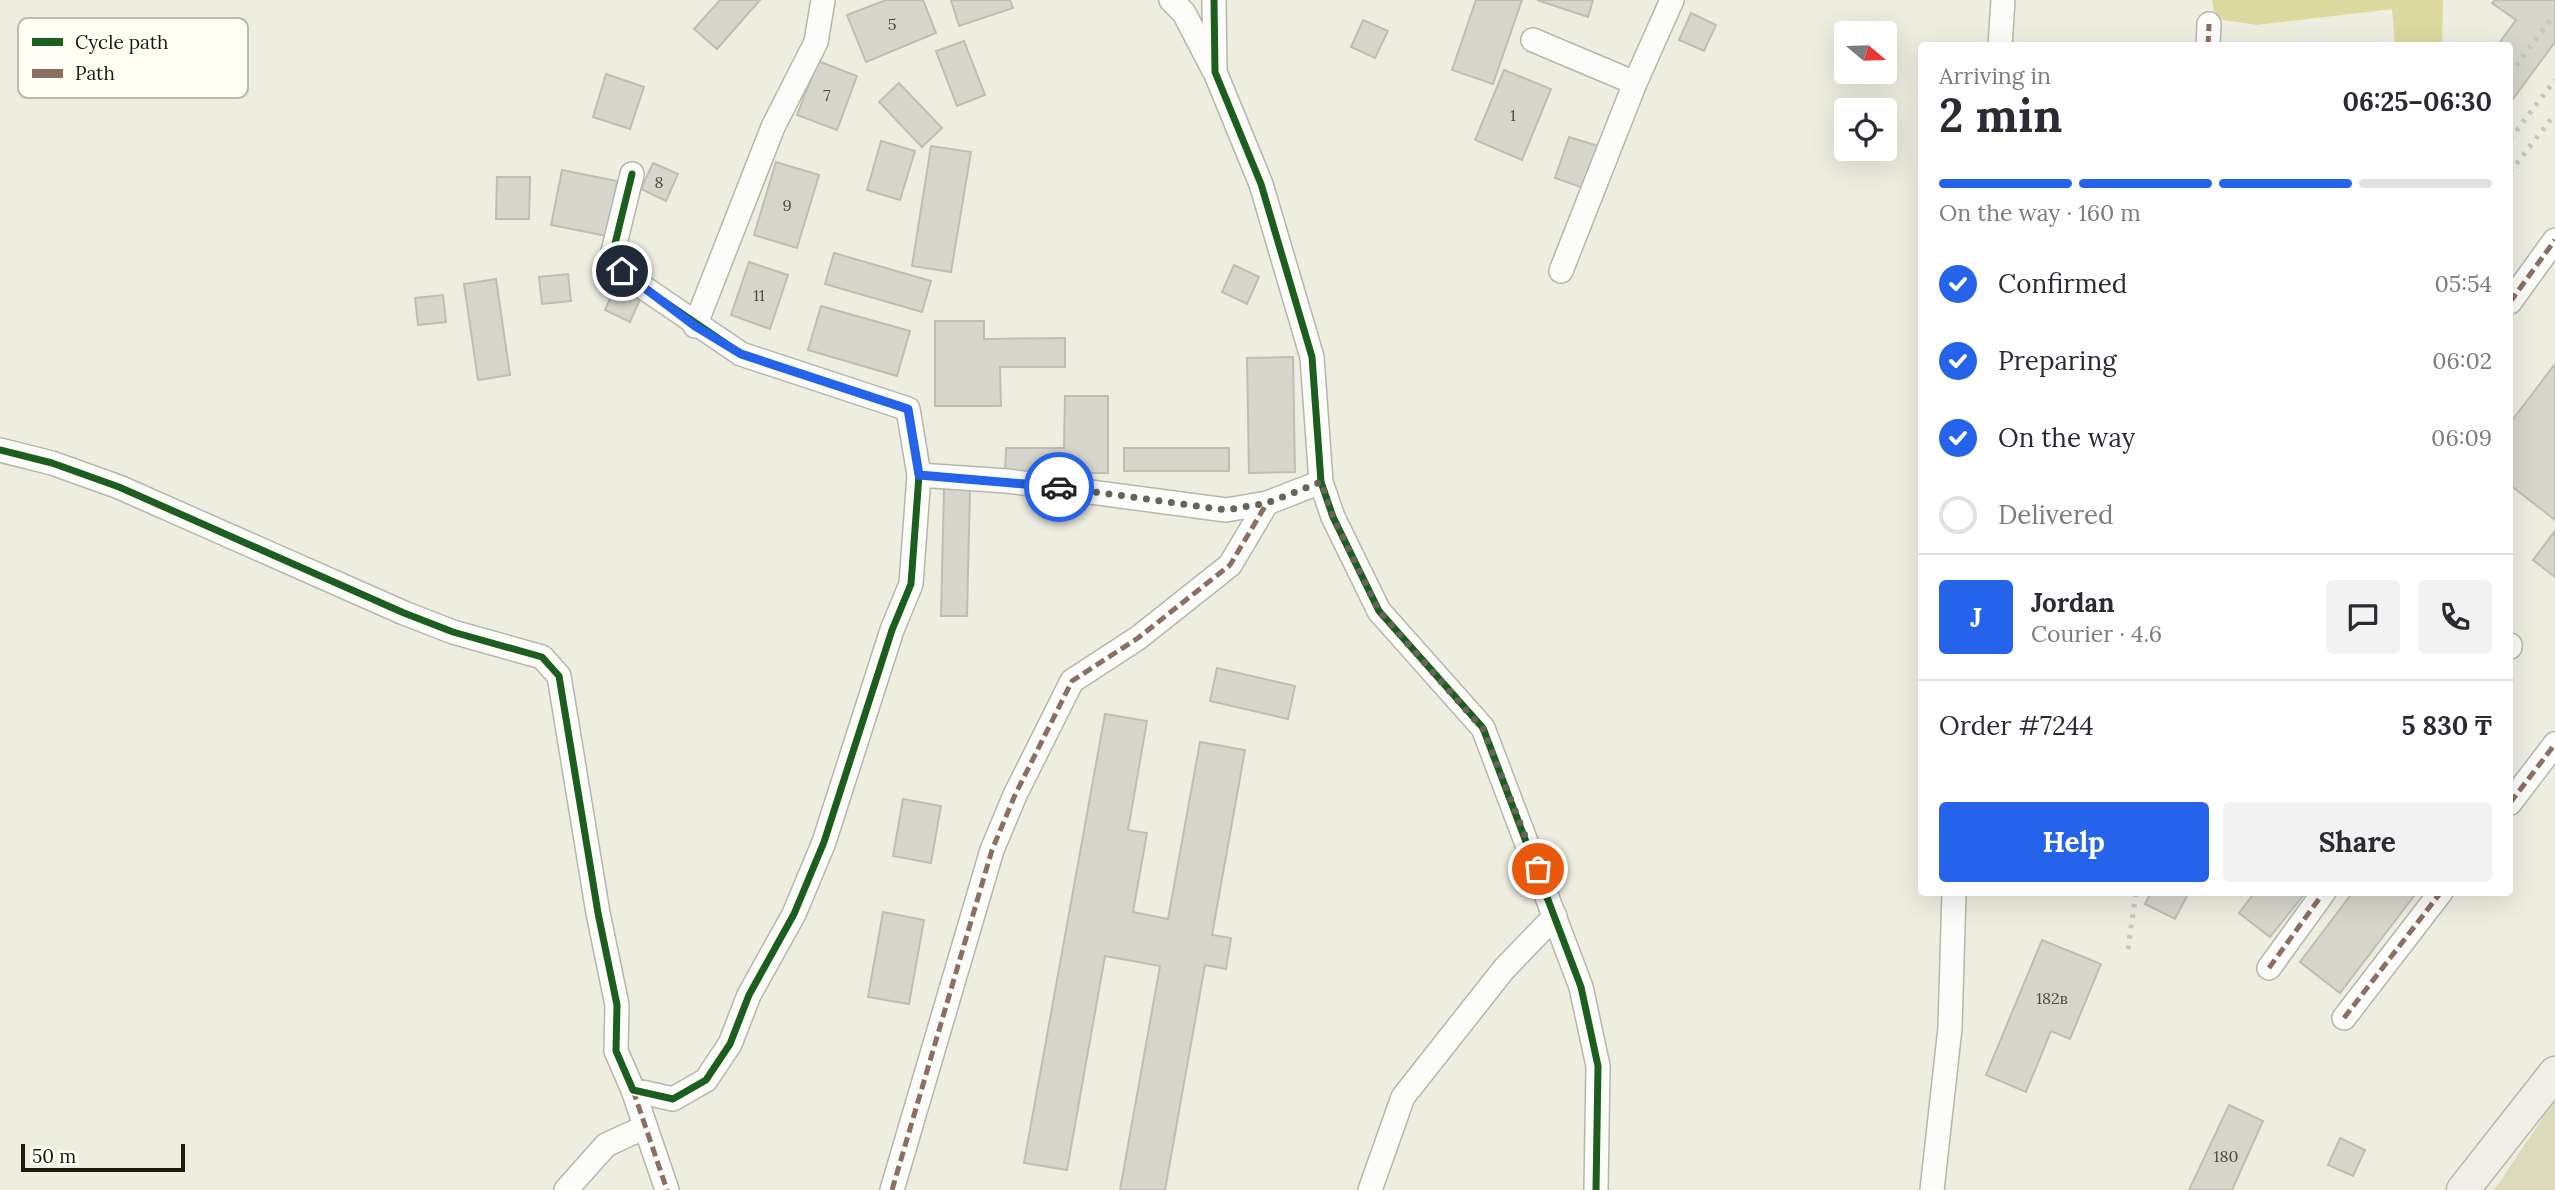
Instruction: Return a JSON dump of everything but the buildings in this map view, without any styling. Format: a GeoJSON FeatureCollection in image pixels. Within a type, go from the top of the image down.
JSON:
{"type":"FeatureCollection","features":[{"type":"Feature","properties":{"kind":"main road"},"geometry":{"type":"LineString","coordinates":[[2463,1190],[2555,1073]]}},
{"type":"Feature","properties":{"kind":"street"},"geometry":{"type":"LineString","coordinates":[[695,326],[773,127],[816,42],[823,0]]}},
{"type":"Feature","properties":{"kind":"street"},"geometry":{"type":"LineString","coordinates":[[1171,0],[1184,13],[1215,72],[1261,184],[1312,357],[1321,482],[1333,517],[1379,611],[1483,729],[1581,987],[1598,1066],[1596,1190]]}},
{"type":"Feature","properties":{"kind":"street"},"geometry":{"type":"LineString","coordinates":[[1214,0],[1215,72]]}},
{"type":"Feature","properties":{"kind":"street"},"geometry":{"type":"LineString","coordinates":[[1561,271],[1672,0]]}},
{"type":"Feature","properties":{"kind":"street"},"geometry":{"type":"LineString","coordinates":[[2000,42],[2003,0]]}},
{"type":"Feature","properties":{"kind":"street"},"geometry":{"type":"LineString","coordinates":[[1533,40],[1636,83]]}},
{"type":"Feature","properties":{"kind":"street"},"geometry":{"type":"LineString","coordinates":[[632,174],[611,260],[634,281],[695,326],[741,354],[908,409],[919,475],[911,584],[892,630],[824,842],[794,914],[749,995],[730,1044],[706,1080],[673,1099],[633,1090]]}},
{"type":"Feature","properties":{"kind":"street"},"geometry":{"type":"LineString","coordinates":[[2513,298],[2555,240]]}},
{"type":"Feature","properties":{"kind":"street"},"geometry":{"type":"LineString","coordinates":[[0,450],[119,487],[453,632],[542,657],[559,676],[598,913],[617,1005],[616,1051],[633,1090],[667,1190]]}},
{"type":"Feature","properties":{"kind":"street"},"geometry":{"type":"LineString","coordinates":[[919,475],[1007,481],[1226,510],[1267,503],[1321,482]]}},
{"type":"Feature","properties":{"kind":"street"},"geometry":{"type":"LineString","coordinates":[[892,1190],[992,850],[1015,795],[1072,681],[1138,638],[1230,565],[1267,503]]}},
{"type":"Feature","properties":{"kind":"street"},"geometry":{"type":"LineString","coordinates":[[2513,799],[2555,744]]}},
{"type":"Feature","properties":{"kind":"street"},"geometry":{"type":"LineString","coordinates":[[1932,1190],[1950,1028],[1954,896]]}},
{"type":"Feature","properties":{"kind":"street"},"geometry":{"type":"LineString","coordinates":[[2269,968],[2321,896]]}},
{"type":"Feature","properties":{"kind":"street"},"geometry":{"type":"LineString","coordinates":[[2344,1018],[2438,896]]}},
{"type":"Feature","properties":{"kind":"street"},"geometry":{"type":"LineString","coordinates":[[1370,1190],[1402,1097],[1504,969],[1555,916]]}},
{"type":"Feature","properties":{"kind":"street"},"geometry":{"type":"LineString","coordinates":[[566,1190],[606,1145],[645,1127]]}},
{"type":"Feature","properties":{"kind":"green space"},"geometry":{"type":"Polygon","coordinates":[[[2555,1100],[2555,1190],[2493,1190],[2499,1183],[2555,1100]]]}},
{"type":"Feature","properties":{"kind":"shaded area"},"geometry":{"type":"Polygon","coordinates":[[[2212,0],[2443,0],[2442,42],[2395,42],[2392,9],[2257,25],[2224,20],[2214,12],[2212,0]]]}},
{"type":"Feature","properties":{"kind":"railway"},"geometry":{"type":"LineString","coordinates":[[2513,70],[2555,14]]}},
{"type":"Feature","properties":{"kind":"railway"},"geometry":{"type":"LineString","coordinates":[[2513,135],[2555,80]]}},
{"type":"Feature","properties":{"kind":"railway"},"geometry":{"type":"LineString","coordinates":[[2513,168],[2555,114]]}},
{"type":"Feature","properties":{"kind":"railway"},"geometry":{"type":"LineString","coordinates":[[2128,949],[2135,896]]}},
{"type":"Feature","properties":{"kind":"marked path"},"geometry":{"type":"LineString","coordinates":[[2208,42],[2209,24]]}},
{"type":"Feature","properties":{"kind":"marked path"},"geometry":{"type":"LineString","coordinates":[[2513,298],[2555,240]]}},
{"type":"Feature","properties":{"kind":"marked path"},"geometry":{"type":"LineString","coordinates":[[892,1190],[992,850],[1015,795],[1072,681],[1138,638],[1230,565],[1267,503]]}},
{"type":"Feature","properties":{"kind":"marked path"},"geometry":{"type":"LineString","coordinates":[[2513,799],[2555,744]]}},
{"type":"Feature","properties":{"kind":"marked path"},"geometry":{"type":"LineString","coordinates":[[2269,968],[2321,896]]}},
{"type":"Feature","properties":{"kind":"marked path"},"geometry":{"type":"LineString","coordinates":[[2344,1018],[2438,896]]}},
{"type":"Feature","properties":{"kind":"marked path"},"geometry":{"type":"LineString","coordinates":[[633,1090],[667,1190]]}},
{"type":"Feature","properties":{"kind":"cycle path"},"geometry":{"type":"LineString","coordinates":[[1214,0],[1215,72],[1261,184],[1312,357],[1321,482],[1333,517],[1379,611],[1483,728],[1581,987],[1598,1066],[1596,1190]]}},
{"type":"Feature","properties":{"kind":"cycle path"},"geometry":{"type":"LineString","coordinates":[[0,450],[52,463],[119,487],[453,632],[542,657],[559,676],[598,913],[617,1005],[616,1051],[633,1090],[673,1099],[706,1080],[730,1044],[749,995],[794,914],[824,842],[892,630],[911,584],[919,475],[908,409],[741,354],[634,281],[611,260],[632,174]]}},
{"type":"Feature","properties":{"kind":"way so far"},"geometry":{"type":"LineString","coordinates":[[1059,487],[1226,510],[1267,503],[1321,482],[1333,517],[1379,611],[1443,687],[1483,729],[1538,869]]}},
{"type":"Feature","properties":{"kind":"route"},"geometry":{"type":"LineString","coordinates":[[622,271],[695,326],[741,354],[908,409],[919,475],[1059,487]]}}]}
